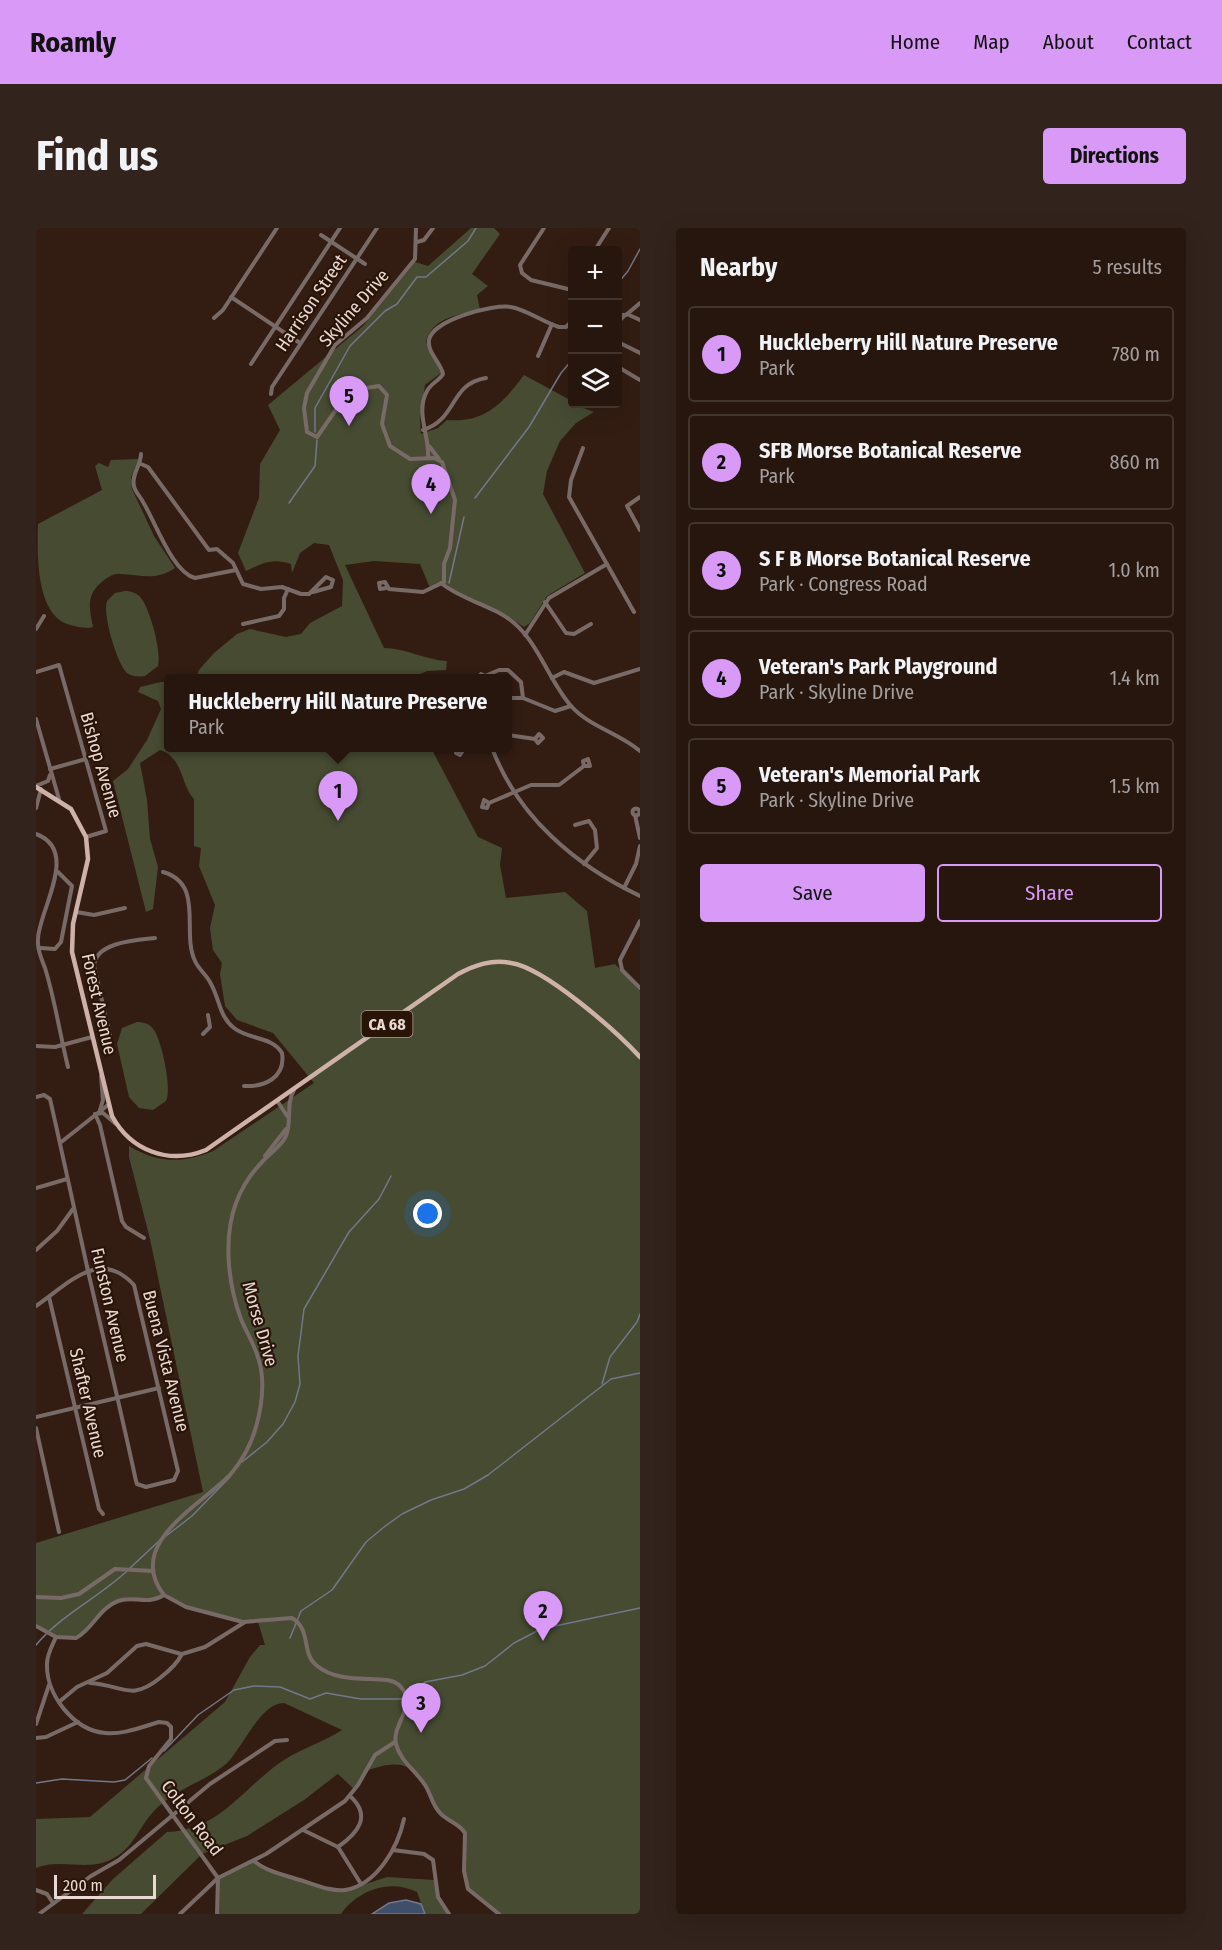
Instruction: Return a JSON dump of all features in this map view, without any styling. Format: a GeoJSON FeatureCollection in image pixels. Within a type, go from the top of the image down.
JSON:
{"type":"FeatureCollection","features":[{"type":"Feature","properties":{"kind":"main road","name":"Forest Avenue"},"geometry":{"type":"LineString","coordinates":[[38,787],[71,809],[86,837],[88,859],[76,912],[72,952],[108,1105],[116,1124],[127,1138],[144,1149],[161,1155],[198,1154],[278,1102]]}},
{"type":"Feature","properties":{"kind":"main road","name":"CA 68"},"geometry":{"type":"LineString","coordinates":[[278,1102],[458,974],[490,962],[513,963],[542,976],[619,1035],[640,1057]]}},
{"type":"Feature","properties":{"kind":"street"},"geometry":{"type":"LineString","coordinates":[[214,318],[231,297],[277,228]]}},
{"type":"Feature","properties":{"kind":"street"},"geometry":{"type":"LineString","coordinates":[[251,364],[340,228]]}},
{"type":"Feature","properties":{"kind":"street","name":"Harrison Street"},"geometry":{"type":"LineString","coordinates":[[270,394],[272,387],[300,343],[376,228]]}},
{"type":"Feature","properties":{"kind":"street"},"geometry":{"type":"LineString","coordinates":[[416,228],[417,242],[424,240],[433,228]]}},
{"type":"Feature","properties":{"kind":"street"},"geometry":{"type":"LineString","coordinates":[[544,228],[520,265],[522,273],[525,277],[539,283],[568,287]]}},
{"type":"Feature","properties":{"kind":"street"},"geometry":{"type":"LineString","coordinates":[[598,246],[609,228]]}},
{"type":"Feature","properties":{"kind":"street"},"geometry":{"type":"LineString","coordinates":[[321,235],[365,264]]}},
{"type":"Feature","properties":{"kind":"street","name":"Skyline Drive"},"geometry":{"type":"LineString","coordinates":[[417,242],[417,254],[413,262],[367,318],[335,345],[307,393],[304,412],[307,432],[317,437],[340,404],[366,388],[379,387],[387,395],[382,424],[390,446],[407,458],[439,460]]}},
{"type":"Feature","properties":{"kind":"street"},"geometry":{"type":"LineString","coordinates":[[231,297],[300,343]]}},
{"type":"Feature","properties":{"kind":"street"},"geometry":{"type":"LineString","coordinates":[[622,318],[640,303]]}},
{"type":"Feature","properties":{"kind":"street"},"geometry":{"type":"LineString","coordinates":[[428,458],[428,447],[423,429],[426,392],[443,374],[429,343],[432,333],[439,325],[458,318],[507,307],[552,324],[566,327],[568,325]]}},
{"type":"Feature","properties":{"kind":"street"},"geometry":{"type":"LineString","coordinates":[[622,314],[640,320]]}},
{"type":"Feature","properties":{"kind":"street"},"geometry":{"type":"LineString","coordinates":[[538,356],[552,324]]}},
{"type":"Feature","properties":{"kind":"street"},"geometry":{"type":"LineString","coordinates":[[622,344],[640,352]]}},
{"type":"Feature","properties":{"kind":"street"},"geometry":{"type":"LineString","coordinates":[[622,369],[640,380]]}},
{"type":"Feature","properties":{"kind":"street"},"geometry":{"type":"LineString","coordinates":[[423,429],[440,422],[468,383],[486,378]]}},
{"type":"Feature","properties":{"kind":"street"},"geometry":{"type":"LineString","coordinates":[[422,459],[428,447]]}},
{"type":"Feature","properties":{"kind":"street"},"geometry":{"type":"LineString","coordinates":[[386,588],[423,592],[441,584],[445,578],[455,500],[444,465],[428,447]]}},
{"type":"Feature","properties":{"kind":"street"},"geometry":{"type":"LineString","coordinates":[[583,448],[571,480],[569,497],[634,612]]}},
{"type":"Feature","properties":{"kind":"street"},"geometry":{"type":"LineString","coordinates":[[141,454],[141,464],[134,476],[134,487],[159,537],[185,573],[198,578],[236,570]]}},
{"type":"Feature","properties":{"kind":"street"},"geometry":{"type":"LineString","coordinates":[[141,464],[148,467],[209,550],[217,549],[233,563],[241,582],[261,589],[279,586],[301,594],[313,592],[331,587],[333,580],[329,577],[324,578],[313,592]]}},
{"type":"Feature","properties":{"kind":"street"},"geometry":{"type":"LineString","coordinates":[[640,497],[627,506],[640,530]]}},
{"type":"Feature","properties":{"kind":"street"},"geometry":{"type":"LineString","coordinates":[[525,634],[546,602],[607,564]]}},
{"type":"Feature","properties":{"kind":"street"},"geometry":{"type":"LineString","coordinates":[[441,584],[456,595],[508,618],[525,634],[571,706],[592,723],[626,740],[640,751]]}},
{"type":"Feature","properties":{"kind":"street"},"geometry":{"type":"LineString","coordinates":[[243,624],[279,616],[285,608],[284,598],[288,589]]}},
{"type":"Feature","properties":{"kind":"street"},"geometry":{"type":"LineString","coordinates":[[546,602],[566,633],[574,634],[591,624]]}},
{"type":"Feature","properties":{"kind":"street"},"geometry":{"type":"LineString","coordinates":[[36,629],[44,616]]}},
{"type":"Feature","properties":{"kind":"street","name":"Bishop Avenue"},"geometry":{"type":"LineString","coordinates":[[36,672],[59,665],[106,831],[86,837]]}},
{"type":"Feature","properties":{"kind":"street"},"geometry":{"type":"LineString","coordinates":[[552,678],[564,672],[583,681],[601,682],[640,669]]}},
{"type":"Feature","properties":{"kind":"street"},"geometry":{"type":"LineString","coordinates":[[491,674],[499,670],[514,673],[521,682],[523,698]]}},
{"type":"Feature","properties":{"kind":"street"},"geometry":{"type":"LineString","coordinates":[[512,698],[523,698],[551,711],[571,706]]}},
{"type":"Feature","properties":{"kind":"street"},"geometry":{"type":"LineString","coordinates":[[36,719],[59,799]]}},
{"type":"Feature","properties":{"kind":"street"},"geometry":{"type":"LineString","coordinates":[[512,736],[535,739]]}},
{"type":"Feature","properties":{"kind":"street"},"geometry":{"type":"LineString","coordinates":[[494,752],[514,792],[538,824],[584,864],[640,896]]}},
{"type":"Feature","properties":{"kind":"street"},"geometry":{"type":"LineString","coordinates":[[50,769],[86,759]]}},
{"type":"Feature","properties":{"kind":"street"},"geometry":{"type":"LineString","coordinates":[[489,802],[531,785],[559,785],[584,766]]}},
{"type":"Feature","properties":{"kind":"street"},"geometry":{"type":"LineString","coordinates":[[36,808],[38,787],[48,781],[50,769]]}},
{"type":"Feature","properties":{"kind":"street"},"geometry":{"type":"LineString","coordinates":[[635,815],[640,838]]}},
{"type":"Feature","properties":{"kind":"street"},"geometry":{"type":"LineString","coordinates":[[575,825],[587,821],[595,830],[597,848],[584,864]]}},
{"type":"Feature","properties":{"kind":"street"},"geometry":{"type":"LineString","coordinates":[[36,834],[45,838],[52,845],[57,869],[64,880],[72,886],[62,926],[61,942],[55,949],[41,948]]}},
{"type":"Feature","properties":{"kind":"street"},"geometry":{"type":"LineString","coordinates":[[624,888],[636,864],[640,846]]}},
{"type":"Feature","properties":{"kind":"street"},"geometry":{"type":"LineString","coordinates":[[57,869],[40,923],[38,941],[68,1067]]}},
{"type":"Feature","properties":{"kind":"street"},"geometry":{"type":"LineString","coordinates":[[163,872],[176,877],[184,888],[190,909],[192,954],[212,984],[223,1016],[240,1032],[271,1042],[282,1053],[281,1067],[271,1081],[258,1087],[244,1086]]}},
{"type":"Feature","properties":{"kind":"street"},"geometry":{"type":"LineString","coordinates":[[55,881],[64,880]]}},
{"type":"Feature","properties":{"kind":"street"},"geometry":{"type":"LineString","coordinates":[[76,912],[94,915],[125,908]]}},
{"type":"Feature","properties":{"kind":"street"},"geometry":{"type":"LineString","coordinates":[[640,921],[621,955],[620,963],[622,970],[640,988]]}},
{"type":"Feature","properties":{"kind":"street"},"geometry":{"type":"LineString","coordinates":[[110,1036],[94,966],[96,957],[104,950],[155,938]]}},
{"type":"Feature","properties":{"kind":"street"},"geometry":{"type":"LineString","coordinates":[[203,1034],[210,1027],[208,1016]]}},
{"type":"Feature","properties":{"kind":"street"},"geometry":{"type":"LineString","coordinates":[[36,1046],[50,1048],[92,1037]]}},
{"type":"Feature","properties":{"kind":"street"},"geometry":{"type":"LineString","coordinates":[[97,1113],[103,1105],[101,1076]]}},
{"type":"Feature","properties":{"kind":"street","name":"Morse Drive"},"geometry":{"type":"LineString","coordinates":[[153,1571],[155,1553],[165,1534],[184,1513],[211,1493],[236,1468],[247,1451],[255,1429],[262,1391],[261,1368],[237,1307],[228,1238],[239,1197],[288,1127],[289,1100],[294,1090]]}},
{"type":"Feature","properties":{"kind":"street","name":"Funston Avenue"},"geometry":{"type":"LineString","coordinates":[[36,1097],[47,1096],[60,1143],[73,1209],[138,1485],[146,1488],[172,1481]]}},
{"type":"Feature","properties":{"kind":"street"},"geometry":{"type":"LineString","coordinates":[[278,1102],[289,1119]]}},
{"type":"Feature","properties":{"kind":"street"},"geometry":{"type":"LineString","coordinates":[[60,1143],[108,1105]]}},
{"type":"Feature","properties":{"kind":"street"},"geometry":{"type":"LineString","coordinates":[[97,1113],[104,1113],[116,1124]]}},
{"type":"Feature","properties":{"kind":"street"},"geometry":{"type":"LineString","coordinates":[[97,1113],[120,1217],[126,1227],[144,1238]]}},
{"type":"Feature","properties":{"kind":"street"},"geometry":{"type":"LineString","coordinates":[[36,1188],[67,1179]]}},
{"type":"Feature","properties":{"kind":"street"},"geometry":{"type":"LineString","coordinates":[[36,1250],[57,1231],[73,1209]]}},
{"type":"Feature","properties":{"kind":"street","name":"Buena Vista Avenue"},"geometry":{"type":"LineString","coordinates":[[88,1271],[110,1269],[124,1276],[136,1288],[178,1471],[177,1478],[172,1481]]}},
{"type":"Feature","properties":{"kind":"street"},"geometry":{"type":"LineString","coordinates":[[36,1306],[88,1271]]}},
{"type":"Feature","properties":{"kind":"street","name":"Shafter Avenue"},"geometry":{"type":"LineString","coordinates":[[49,1297],[99,1509],[103,1514]]}},
{"type":"Feature","properties":{"kind":"street"},"geometry":{"type":"LineString","coordinates":[[36,1417],[159,1388]]}},
{"type":"Feature","properties":{"kind":"street"},"geometry":{"type":"LineString","coordinates":[[36,1428],[59,1532]]}},
{"type":"Feature","properties":{"kind":"street"},"geometry":{"type":"LineString","coordinates":[[36,1597],[61,1598],[79,1594],[115,1569],[153,1571],[164,1595],[186,1607],[245,1622],[290,1617],[303,1628],[311,1658],[320,1668],[350,1679],[382,1679],[398,1684],[406,1695],[407,1704],[395,1742],[375,1755],[350,1796],[303,1830],[254,1861],[218,1878],[180,1914]]}},
{"type":"Feature","properties":{"kind":"street"},"geometry":{"type":"LineString","coordinates":[[36,1626],[56,1637],[68,1639],[81,1636],[101,1613],[119,1601],[150,1601],[164,1595]]}},
{"type":"Feature","properties":{"kind":"street"},"geometry":{"type":"LineString","coordinates":[[59,1702],[77,1687],[90,1683],[107,1673],[133,1649],[142,1645],[182,1654],[205,1647],[245,1622]]}},
{"type":"Feature","properties":{"kind":"street","name":"Colton Road"},"geometry":{"type":"LineString","coordinates":[[56,1637],[47,1660],[49,1684],[59,1702],[78,1722],[93,1731],[110,1734],[159,1722],[169,1724],[172,1733],[171,1740],[149,1766],[146,1778],[218,1878],[217,1914]]}},
{"type":"Feature","properties":{"kind":"street"},"geometry":{"type":"LineString","coordinates":[[90,1683],[109,1684],[124,1691],[146,1690],[172,1668],[182,1654]]}},
{"type":"Feature","properties":{"kind":"street"},"geometry":{"type":"LineString","coordinates":[[36,1724],[49,1684]]}},
{"type":"Feature","properties":{"kind":"street"},"geometry":{"type":"LineString","coordinates":[[36,1738],[46,1737],[78,1722]]}},
{"type":"Feature","properties":{"kind":"street"},"geometry":{"type":"LineString","coordinates":[[39,1914],[119,1860],[210,1784],[275,1741],[287,1740]]}},
{"type":"Feature","properties":{"kind":"street"},"geometry":{"type":"LineString","coordinates":[[395,1742],[401,1756],[424,1784],[437,1810],[465,1833],[465,1876],[470,1892],[489,1903],[500,1914]]}},
{"type":"Feature","properties":{"kind":"street"},"geometry":{"type":"LineString","coordinates":[[338,1847],[355,1831],[362,1819],[361,1808],[350,1796]]}},
{"type":"Feature","properties":{"kind":"street"},"geometry":{"type":"LineString","coordinates":[[254,1861],[271,1870],[326,1888],[344,1890],[370,1878],[393,1850],[404,1819]]}},
{"type":"Feature","properties":{"kind":"street"},"geometry":{"type":"LineString","coordinates":[[303,1830],[338,1847],[361,1884]]}},
{"type":"Feature","properties":{"kind":"street"},"geometry":{"type":"LineString","coordinates":[[393,1850],[420,1853],[431,1858],[435,1866],[438,1897],[449,1914]]}},
{"type":"Feature","properties":{"kind":"street"},"geometry":{"type":"LineString","coordinates":[[36,1890],[47,1894],[53,1903]]}},
{"type":"Feature","properties":{"kind":"green space"},"geometry":{"type":"Polygon","coordinates":[[[471,228],[494,228],[500,234],[472,274],[488,286],[477,295],[480,310],[447,318],[434,327],[429,334],[426,342],[441,373],[425,385],[420,420],[421,434],[438,428],[447,420],[472,418],[492,410],[524,375],[568,399],[568,408],[583,408],[594,412],[576,423],[560,441],[547,471],[543,494],[585,573],[547,596],[530,623],[524,627],[501,612],[462,597],[446,584],[430,588],[420,564],[374,561],[345,565],[384,648],[447,661],[446,670],[427,671],[420,674],[198,674],[214,653],[237,634],[250,629],[286,637],[301,634],[310,623],[342,606],[343,580],[329,545],[314,543],[300,553],[292,573],[291,564],[278,561],[246,571],[238,553],[259,498],[260,464],[280,430],[268,405],[363,326],[415,262],[428,266],[471,228]]]}},
{"type":"Feature","properties":{"kind":"green space"},"geometry":{"type":"Polygon","coordinates":[[[139,459],[131,477],[132,489],[154,536],[175,568],[155,576],[118,574],[109,577],[91,596],[93,627],[70,625],[59,619],[45,598],[39,568],[38,524],[102,490],[95,466],[99,463],[108,467],[111,460],[139,459]]]}},
{"type":"Feature","properties":{"kind":"green space"},"geometry":{"type":"Polygon","coordinates":[[[125,591],[141,598],[154,631],[158,666],[145,676],[132,675],[123,668],[108,627],[107,601],[115,593],[125,591]]]}},
{"type":"Feature","properties":{"kind":"green space"},"geometry":{"type":"Polygon","coordinates":[[[164,682],[164,752],[160,750],[140,763],[147,800],[150,839],[158,867],[153,909],[146,912],[113,781],[128,769],[147,740],[161,709],[158,701],[138,692],[140,687],[164,682]]]}},
{"type":"Feature","properties":{"kind":"green space"},"geometry":{"type":"Polygon","coordinates":[[[164,752],[433,752],[478,837],[502,848],[500,865],[506,898],[565,892],[587,911],[595,968],[615,964],[640,991],[640,1914],[499,1914],[472,1894],[465,1881],[465,1833],[439,1812],[420,1779],[413,1772],[406,1767],[396,1765],[366,1771],[355,1790],[338,1774],[304,1800],[247,1836],[202,1854],[141,1914],[82,1914],[113,1879],[167,1832],[186,1830],[217,1816],[284,1760],[342,1730],[284,1703],[267,1710],[226,1764],[162,1803],[149,1817],[131,1844],[119,1855],[103,1863],[55,1864],[36,1868],[36,1819],[90,1817],[225,1702],[250,1657],[260,1645],[265,1645],[258,1622],[210,1613],[164,1595],[159,1598],[124,1600],[108,1606],[81,1636],[63,1639],[36,1626],[36,1543],[203,1492],[150,1239],[129,1157],[129,1146],[150,1156],[170,1160],[202,1155],[213,1151],[314,1083],[273,1033],[237,1020],[225,1006],[220,974],[222,963],[213,950],[210,928],[215,905],[199,866],[201,848],[194,846],[194,799],[178,765],[164,752]]]}},
{"type":"Feature","properties":{"kind":"green space"},"geometry":{"type":"Polygon","coordinates":[[[137,1022],[147,1024],[154,1030],[165,1065],[168,1095],[166,1101],[153,1110],[139,1108],[129,1097],[117,1044],[122,1028],[137,1022]]]}},
{"type":"Feature","properties":{"kind":"green space"},"geometry":{"type":"Polygon","coordinates":[[[254,1861],[262,1867],[325,1888],[347,1890],[387,1877],[435,1880],[438,1897],[449,1914],[425,1914],[417,1892],[396,1886],[374,1889],[365,1893],[341,1914],[217,1914],[218,1878],[254,1861]]]}},
{"type":"Feature","properties":{"kind":"water"},"geometry":{"type":"Polygon","coordinates":[[[406,1900],[421,1904],[425,1914],[372,1914],[389,1903],[406,1900]]]}},
{"type":"Feature","properties":{"kind":"waterway"},"geometry":{"type":"LineString","coordinates":[[315,432],[315,408],[350,346],[385,311],[397,304],[417,277],[426,277],[468,241],[476,228]]}},
{"type":"Feature","properties":{"kind":"waterway"},"geometry":{"type":"LineString","coordinates":[[622,278],[640,249]]}},
{"type":"Feature","properties":{"kind":"waterway"},"geometry":{"type":"LineString","coordinates":[[475,498],[529,427],[568,365]]}},
{"type":"Feature","properties":{"kind":"waterway"},"geometry":{"type":"LineString","coordinates":[[289,503],[315,466],[317,440]]}},
{"type":"Feature","properties":{"kind":"waterway"},"geometry":{"type":"LineString","coordinates":[[449,583],[464,517]]}},
{"type":"Feature","properties":{"kind":"waterway"},"geometry":{"type":"LineString","coordinates":[[242,1462],[267,1442],[283,1424],[295,1402],[300,1384],[298,1356],[304,1309],[349,1232],[379,1199],[391,1176]]}},
{"type":"Feature","properties":{"kind":"waterway"},"geometry":{"type":"LineString","coordinates":[[602,1384],[610,1357],[637,1322],[640,1314]]}},
{"type":"Feature","properties":{"kind":"waterway"},"geometry":{"type":"LineString","coordinates":[[290,1638],[301,1611],[332,1590],[366,1542],[384,1527],[402,1514],[431,1500],[464,1489],[488,1475],[611,1379],[640,1373]]}},
{"type":"Feature","properties":{"kind":"waterway"},"geometry":{"type":"LineString","coordinates":[[166,1536],[192,1516],[230,1477]]}},
{"type":"Feature","properties":{"kind":"waterway"},"geometry":{"type":"LineString","coordinates":[[130,1568],[159,1541]]}},
{"type":"Feature","properties":{"kind":"waterway"},"geometry":{"type":"LineString","coordinates":[[36,1645],[57,1624],[127,1571]]}},
{"type":"Feature","properties":{"kind":"waterway"},"geometry":{"type":"LineString","coordinates":[[164,1751],[198,1715],[234,1690],[254,1686],[280,1687],[310,1699],[326,1693],[361,1699],[407,1699],[425,1682],[462,1675],[485,1666],[514,1643],[541,1629],[640,1608]]}},
{"type":"Feature","properties":{"kind":"waterway"},"geometry":{"type":"LineString","coordinates":[[36,1783],[62,1779],[114,1782],[125,1780],[152,1758]]}},
{"type":"Feature","properties":{"kind":"place","name":"Veteran's Memorial Park"},"geometry":{"type":"Point","coordinates":[349,426]}},
{"type":"Feature","properties":{"kind":"place","name":"Veteran's Park Playground"},"geometry":{"type":"Point","coordinates":[431,514]}},
{"type":"Feature","properties":{"kind":"place","name":"Huckleberry Hill Nature Preserve"},"geometry":{"type":"Point","coordinates":[338,821]}},
{"type":"Feature","properties":{"kind":"place","name":"SFB Morse Botanical Reserve"},"geometry":{"type":"Point","coordinates":[543,1641]}},
{"type":"Feature","properties":{"kind":"place","name":"S F B Morse Botanical Reserve"},"geometry":{"type":"Point","coordinates":[421,1733]}}]}
